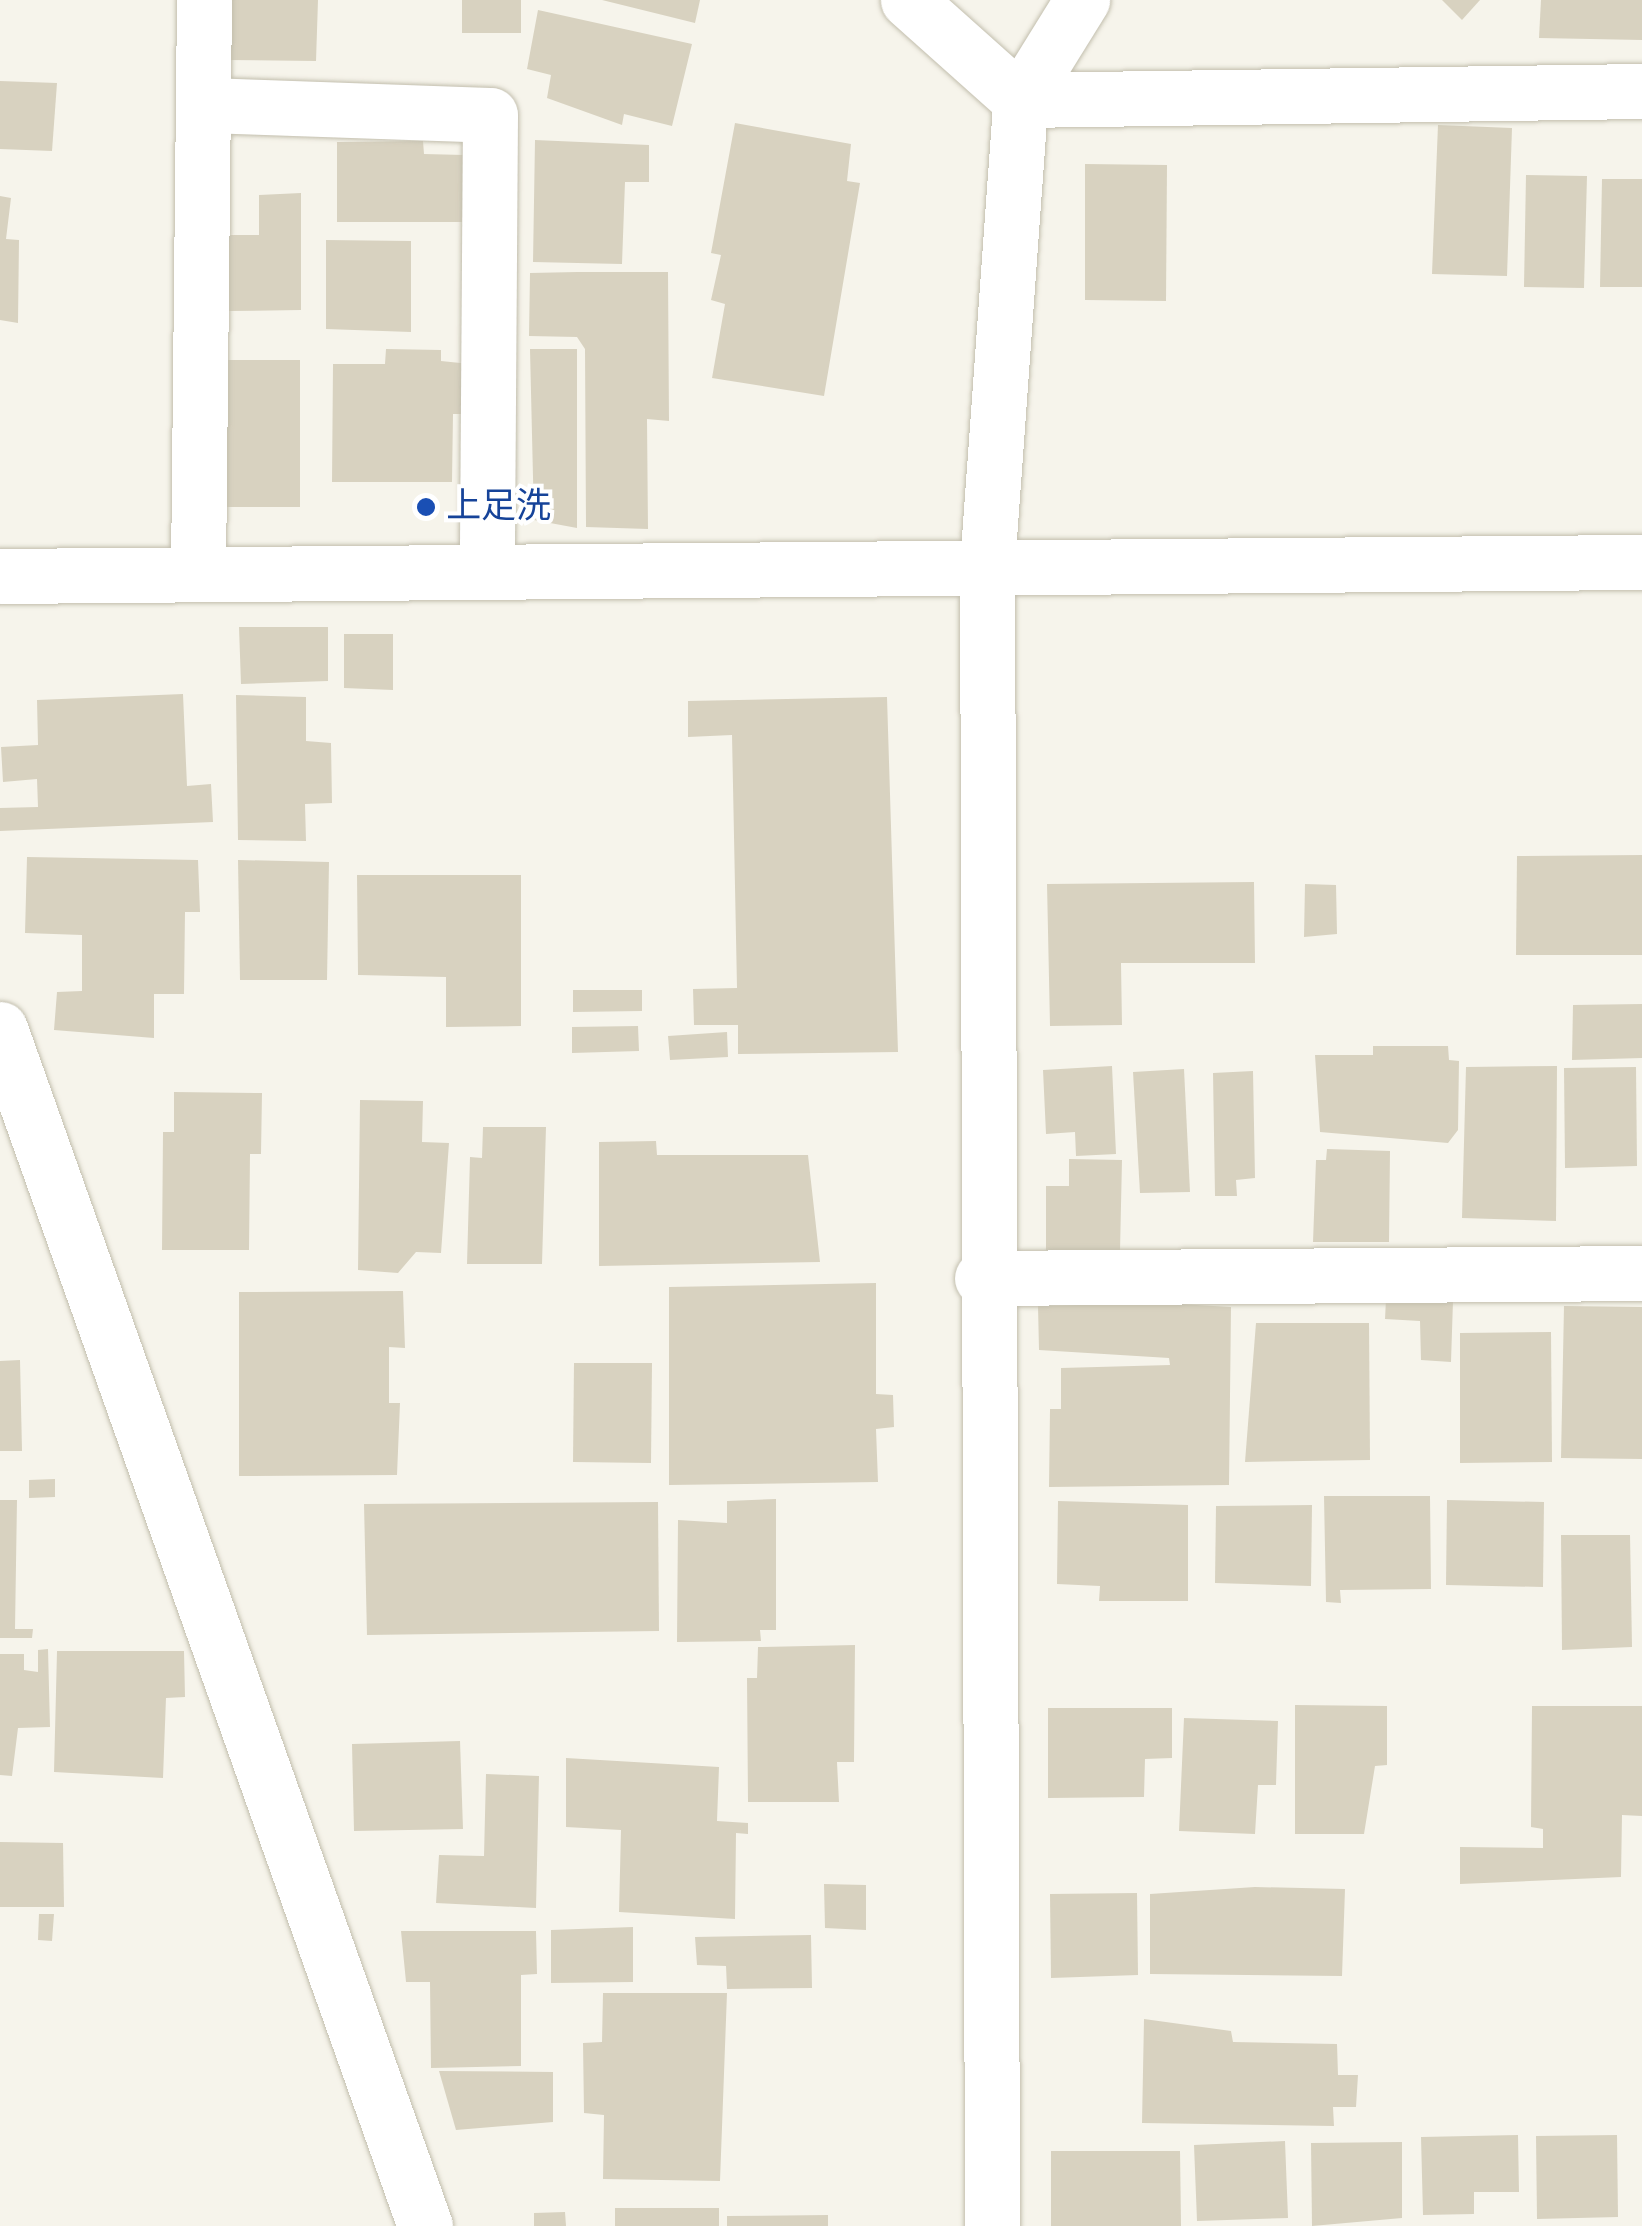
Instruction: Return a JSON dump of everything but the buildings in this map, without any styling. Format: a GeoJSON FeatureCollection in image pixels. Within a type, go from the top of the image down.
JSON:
{"type":"FeatureCollection","features":[{"type":"Feature","properties":{"kind":"street"},"geometry":{"type":"LineString","coordinates":[[198,572],[206,105],[204,0]]}},
{"type":"Feature","properties":{"kind":"street"},"geometry":{"type":"LineString","coordinates":[[908,0],[1020,100],[1642,91]]}},
{"type":"Feature","properties":{"kind":"street"},"geometry":{"type":"LineString","coordinates":[[992,2226],[982,1278],[987,566],[1020,100],[1082,0]]}},
{"type":"Feature","properties":{"kind":"street"},"geometry":{"type":"LineString","coordinates":[[206,105],[490,115],[488,571]]}},
{"type":"Feature","properties":{"kind":"street"},"geometry":{"type":"LineString","coordinates":[[0,576],[1642,562]]}},
{"type":"Feature","properties":{"kind":"street"},"geometry":{"type":"LineString","coordinates":[[0,1029],[425,2226]]}},
{"type":"Feature","properties":{"kind":"street"},"geometry":{"type":"LineString","coordinates":[[982,1278],[1642,1273]]}},
{"type":"Feature","properties":{"kind":"place","name":"上足洗"},"geometry":{"type":"Point","coordinates":[426,507]}}]}
